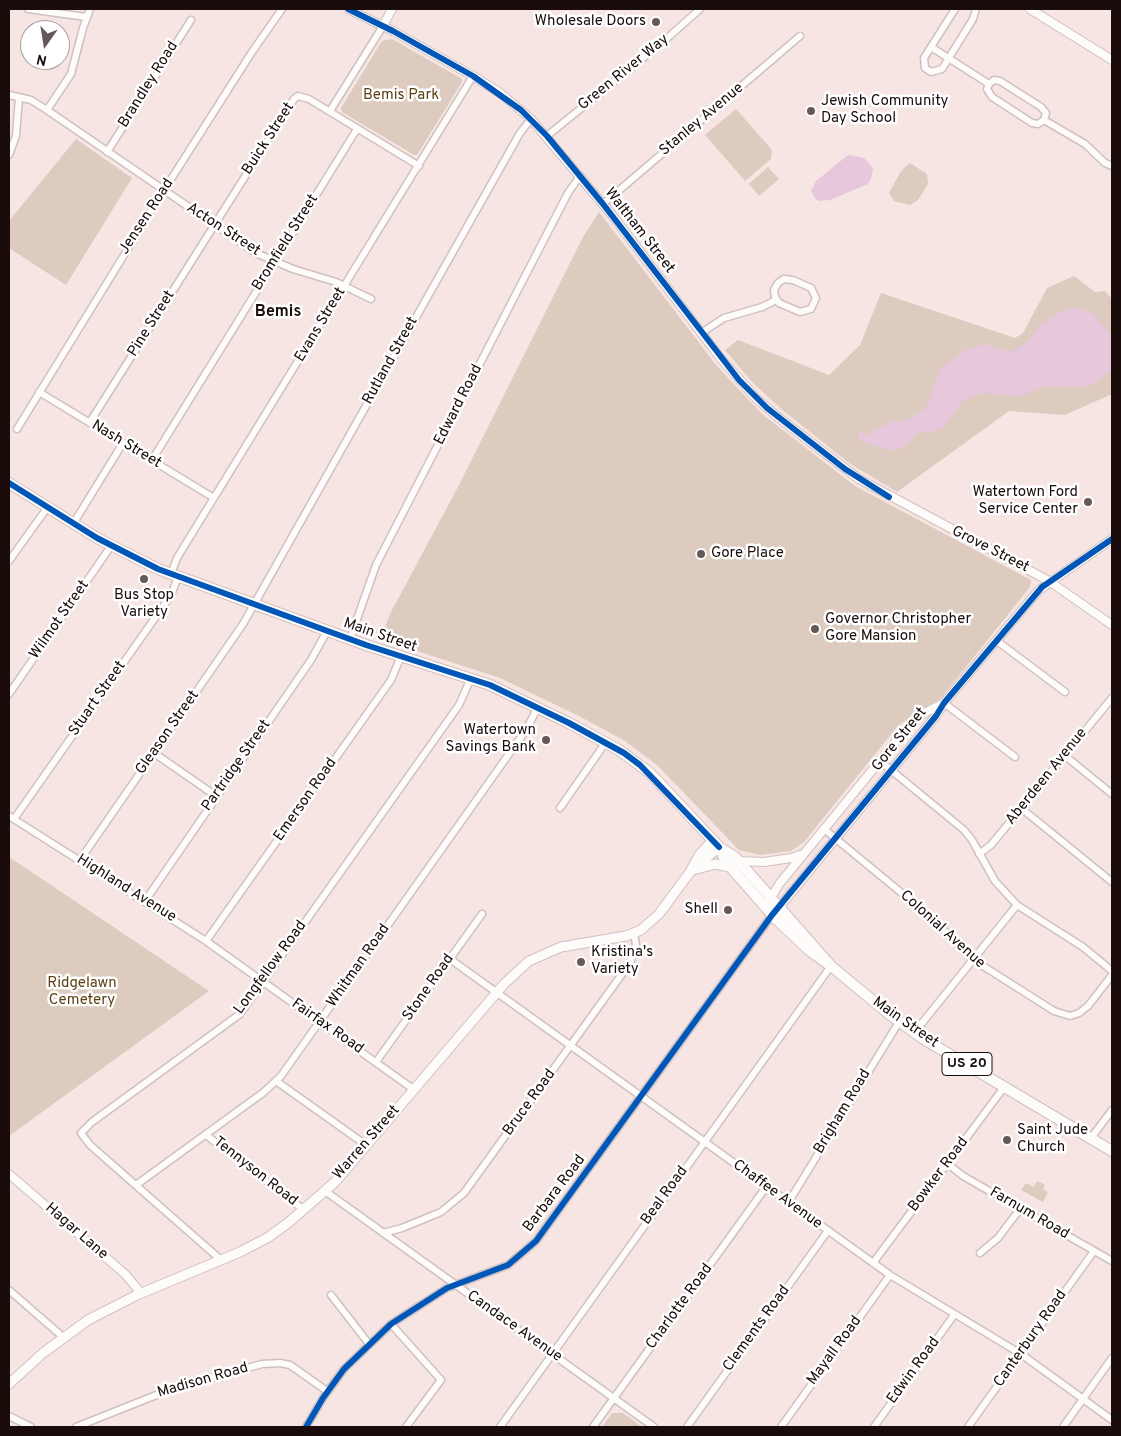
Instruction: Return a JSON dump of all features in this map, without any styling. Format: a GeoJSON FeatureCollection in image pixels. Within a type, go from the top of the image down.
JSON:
{"type":"FeatureCollection","features":[{"type":"Feature","properties":{"kind":"main road","name":"Main Street"},"geometry":{"type":"LineString","coordinates":[[9,482],[47,508],[111,546],[175,576],[350,639],[471,678],[538,707],[606,742],[630,757],[650,773],[734,864],[775,912],[831,966],[899,1022],[914,1033],[1112,1150]]}},
{"type":"Feature","properties":{"kind":"main road","name":"Warren Street"},"geometry":{"type":"LineString","coordinates":[[9,1384],[64,1337],[94,1317],[141,1293],[221,1260],[267,1238],[304,1210],[325,1191],[496,994],[529,961],[544,952],[634,933],[653,921],[690,872],[716,844]]}},
{"type":"Feature","properties":{"kind":"main road"},"geometry":{"type":"LineString","coordinates":[[690,872],[712,864],[734,864]]}},
{"type":"Feature","properties":{"kind":"main road","name":"Main Street"},"geometry":{"type":"LineString","coordinates":[[734,864],[770,899],[775,912]]}},
{"type":"Feature","properties":{"kind":"street"},"geometry":{"type":"LineString","coordinates":[[28,9],[86,17]]}},
{"type":"Feature","properties":{"kind":"street"},"geometry":{"type":"LineString","coordinates":[[47,110],[71,74],[86,17],[90,9]]}},
{"type":"Feature","properties":{"kind":"street","name":"Jensen Road"},"geometry":{"type":"LineString","coordinates":[[17,429],[164,191],[252,52],[282,9]]}},
{"type":"Feature","properties":{"kind":"street","name":"Waltham Street"},"geometry":{"type":"LineString","coordinates":[[348,9],[383,26],[473,76],[506,98],[531,119],[603,204],[730,370],[767,408],[845,469],[889,497]]}},
{"type":"Feature","properties":{"kind":"street"},"geometry":{"type":"LineString","coordinates":[[330,111],[392,9]]}},
{"type":"Feature","properties":{"kind":"street","name":"Green River Way"},"geometry":{"type":"LineString","coordinates":[[547,136],[664,41],[700,9]]}},
{"type":"Feature","properties":{"kind":"street"},"geometry":{"type":"LineString","coordinates":[[955,9],[923,61],[927,71],[938,72],[973,19],[976,9]]}},
{"type":"Feature","properties":{"kind":"street"},"geometry":{"type":"LineString","coordinates":[[1030,9],[1112,60]]}},
{"type":"Feature","properties":{"kind":"street","name":"Brandley Road"},"geometry":{"type":"LineString","coordinates":[[107,152],[191,20]]}},
{"type":"Feature","properties":{"kind":"street","name":"Stanley Avenue"},"geometry":{"type":"LineString","coordinates":[[603,204],[800,36]]}},
{"type":"Feature","properties":{"kind":"street"},"geometry":{"type":"LineString","coordinates":[[931,48],[989,84]]}},
{"type":"Feature","properties":{"kind":"street","name":"Evans Street"},"geometry":{"type":"LineString","coordinates":[[175,576],[177,558],[473,76]]}},
{"type":"Feature","properties":{"kind":"street"},"geometry":{"type":"LineString","coordinates":[[994,80],[1000,81],[1041,107],[1046,113],[1044,120],[1038,124],[1032,123],[992,97],[988,92],[989,84],[994,80]]}},
{"type":"Feature","properties":{"kind":"street","name":"Acton Street"},"geometry":{"type":"LineString","coordinates":[[9,95],[19,97],[47,110],[246,247],[275,262],[345,286],[371,300]]}},
{"type":"Feature","properties":{"kind":"street","name":"Buick Street"},"geometry":{"type":"LineString","coordinates":[[214,225],[294,98],[304,96],[419,166]]}},
{"type":"Feature","properties":{"kind":"street"},"geometry":{"type":"LineString","coordinates":[[9,155],[16,136],[19,97]]}},
{"type":"Feature","properties":{"kind":"street","name":"Rutland Street"},"geometry":{"type":"LineString","coordinates":[[254,604],[520,133],[531,119]]}},
{"type":"Feature","properties":{"kind":"street"},"geometry":{"type":"LineString","coordinates":[[1044,120],[1085,144],[1110,165]]}},
{"type":"Feature","properties":{"kind":"street","name":"Bromfield Street"},"geometry":{"type":"LineString","coordinates":[[152,460],[357,129]]}},
{"type":"Feature","properties":{"kind":"street","name":"Edward Road"},"geometry":{"type":"LineString","coordinates":[[350,639],[376,565],[568,193],[580,176]]}},
{"type":"Feature","properties":{"kind":"street","name":"Pine Street"},"geometry":{"type":"LineString","coordinates":[[90,422],[214,225]]}},
{"type":"Feature","properties":{"kind":"street"},"geometry":{"type":"LineString","coordinates":[[789,279],[811,288],[816,298],[814,307],[804,312],[782,305],[776,300],[775,286],[780,281],[789,279]]}},
{"type":"Feature","properties":{"kind":"street"},"geometry":{"type":"LineString","coordinates":[[701,333],[724,318],[762,307],[776,300]]}},
{"type":"Feature","properties":{"kind":"street","name":"Nash Street"},"geometry":{"type":"LineString","coordinates":[[39,392],[214,498]]}},
{"type":"Feature","properties":{"kind":"street"},"geometry":{"type":"LineString","coordinates":[[73,524],[123,443]]}},
{"type":"Feature","properties":{"kind":"street","name":"Grove Street"},"geometry":{"type":"LineString","coordinates":[[889,497],[1049,581],[1112,625]]}},
{"type":"Feature","properties":{"kind":"street"},"geometry":{"type":"LineString","coordinates":[[9,561],[47,508]]}},
{"type":"Feature","properties":{"kind":"street","name":"Gore Street"},"geometry":{"type":"LineString","coordinates":[[775,912],[936,716],[944,703],[1049,581],[1112,539]]}},
{"type":"Feature","properties":{"kind":"street","name":"Wilmot Street"},"geometry":{"type":"LineString","coordinates":[[9,694],[111,546]]}},
{"type":"Feature","properties":{"kind":"street","name":"Stuart Street"},"geometry":{"type":"LineString","coordinates":[[12,818],[171,595],[175,576]]}},
{"type":"Feature","properties":{"kind":"street","name":"Gleason Street"},"geometry":{"type":"LineString","coordinates":[[80,860],[243,624],[254,604]]}},
{"type":"Feature","properties":{"kind":"street","name":"Partridge Street"},"geometry":{"type":"LineString","coordinates":[[145,901],[311,660],[328,631]]}},
{"type":"Feature","properties":{"kind":"street"},"geometry":{"type":"LineString","coordinates":[[997,641],[1065,692]]}},
{"type":"Feature","properties":{"kind":"street","name":"Emerson Road"},"geometry":{"type":"LineString","coordinates":[[206,940],[391,680],[401,656]]}},
{"type":"Feature","properties":{"kind":"street","name":"Longfellow Road"},"geometry":{"type":"LineString","coordinates":[[221,1260],[87,1142],[81,1133],[92,1122],[235,1018],[459,705],[471,678]]}},
{"type":"Feature","properties":{"kind":"street"},"geometry":{"type":"LineString","coordinates":[[944,703],[1016,757]]}},
{"type":"Feature","properties":{"kind":"street","name":"Gore Street"},"geometry":{"type":"LineString","coordinates":[[770,899],[775,890],[824,829],[914,720],[944,703]]}},
{"type":"Feature","properties":{"kind":"street","name":"Aberdeen Avenue"},"geometry":{"type":"LineString","coordinates":[[979,854],[991,846],[1064,755],[1111,703]]}},
{"type":"Feature","properties":{"kind":"street","name":"Whitman Road"},"geometry":{"type":"LineString","coordinates":[[136,1184],[276,1081],[526,730],[538,707]]}},
{"type":"Feature","properties":{"kind":"street"},"geometry":{"type":"LineString","coordinates":[[560,808],[606,742]]}},
{"type":"Feature","properties":{"kind":"street"},"geometry":{"type":"LineString","coordinates":[[154,753],[216,796]]}},
{"type":"Feature","properties":{"kind":"street"},"geometry":{"type":"LineString","coordinates":[[1064,755],[1112,794]]}},
{"type":"Feature","properties":{"kind":"street"},"geometry":{"type":"LineString","coordinates":[[880,761],[964,830],[998,885],[1017,905],[1083,947],[1112,971]]}},
{"type":"Feature","properties":{"kind":"street"},"geometry":{"type":"LineString","coordinates":[[1021,808],[1112,882]]}},
{"type":"Feature","properties":{"kind":"street","name":"Highland Avenue"},"geometry":{"type":"LineString","coordinates":[[12,818],[206,940],[241,965]]}},
{"type":"Feature","properties":{"kind":"street","name":"Colonial Avenue"},"geometry":{"type":"LineString","coordinates":[[824,829],[932,918],[972,959],[1054,1011],[1070,1016],[1079,1013],[1088,1006],[1112,975]]}},
{"type":"Feature","properties":{"kind":"street"},"geometry":{"type":"LineString","coordinates":[[734,864],[773,861],[805,853]]}},
{"type":"Feature","properties":{"kind":"street"},"geometry":{"type":"LineString","coordinates":[[914,1033],[1017,905]]}},
{"type":"Feature","properties":{"kind":"street","name":"Barbara Road"},"geometry":{"type":"LineString","coordinates":[[306,1427],[328,1392],[368,1344],[390,1324],[455,1284],[508,1265],[532,1246],[775,912]]}},
{"type":"Feature","properties":{"kind":"street","name":"Stone Road"},"geometry":{"type":"LineString","coordinates":[[376,1062],[482,914]]}},
{"type":"Feature","properties":{"kind":"street","name":"Bruce Road"},"geometry":{"type":"LineString","coordinates":[[384,1233],[402,1228],[441,1212],[464,1193],[633,958],[636,945],[634,933]]}},
{"type":"Feature","properties":{"kind":"street","name":"Chaffee Avenue"},"geometry":{"type":"LineString","coordinates":[[450,959],[828,1232],[890,1275],[1021,1354],[1112,1420]]}},
{"type":"Feature","properties":{"kind":"street","name":"Fairfax Road"},"geometry":{"type":"LineString","coordinates":[[241,965],[413,1089]]}},
{"type":"Feature","properties":{"kind":"street","name":"Beal Road"},"geometry":{"type":"LineString","coordinates":[[500,1427],[831,966]]}},
{"type":"Feature","properties":{"kind":"street","name":"Brigham Road"},"geometry":{"type":"LineString","coordinates":[[788,1203],[899,1022]]}},
{"type":"Feature","properties":{"kind":"street"},"geometry":{"type":"LineString","coordinates":[[276,1081],[366,1145]]}},
{"type":"Feature","properties":{"kind":"street","name":"Bowker Road"},"geometry":{"type":"LineString","coordinates":[[873,1263],[1005,1086]]}},
{"type":"Feature","properties":{"kind":"street"},"geometry":{"type":"LineString","coordinates":[[1091,1138],[1112,1110]]}},
{"type":"Feature","properties":{"kind":"street","name":"Tennyson Road"},"geometry":{"type":"LineString","coordinates":[[206,1134],[304,1210]]}},
{"type":"Feature","properties":{"kind":"street","name":"Farnum Road"},"geometry":{"type":"LineString","coordinates":[[948,1164],[963,1176],[1112,1261]]}},
{"type":"Feature","properties":{"kind":"street","name":"Hagar Lane"},"geometry":{"type":"LineString","coordinates":[[9,1174],[125,1274],[141,1293]]}},
{"type":"Feature","properties":{"kind":"street","name":"Charlotte Road"},"geometry":{"type":"LineString","coordinates":[[593,1427],[766,1187]]}},
{"type":"Feature","properties":{"kind":"street","name":"Candace Avenue"},"geometry":{"type":"LineString","coordinates":[[325,1191],[654,1427]]}},
{"type":"Feature","properties":{"kind":"street"},"geometry":{"type":"LineString","coordinates":[[980,1253],[998,1238],[1020,1209]]}},
{"type":"Feature","properties":{"kind":"street","name":"Clements Road"},"geometry":{"type":"LineString","coordinates":[[687,1427],[828,1232]]}},
{"type":"Feature","properties":{"kind":"street","name":"Canterbury Road"},"geometry":{"type":"LineString","coordinates":[[968,1427],[1094,1251]]}},
{"type":"Feature","properties":{"kind":"street","name":"Mayall Road"},"geometry":{"type":"LineString","coordinates":[[781,1427],[890,1275]]}},
{"type":"Feature","properties":{"kind":"street"},"geometry":{"type":"LineString","coordinates":[[9,1290],[64,1337]]}},
{"type":"Feature","properties":{"kind":"street"},"geometry":{"type":"LineString","coordinates":[[331,1295],[368,1344]]}},
{"type":"Feature","properties":{"kind":"street","name":"Edwin Road"},"geometry":{"type":"LineString","coordinates":[[874,1427],[954,1315]]}},
{"type":"Feature","properties":{"kind":"street"},"geometry":{"type":"LineString","coordinates":[[390,1324],[441,1380],[406,1427]]}},
{"type":"Feature","properties":{"kind":"street"},"geometry":{"type":"LineString","coordinates":[[1063,1427],[1112,1358]]}},
{"type":"Feature","properties":{"kind":"street","name":"Madison Road"},"geometry":{"type":"LineString","coordinates":[[76,1427],[159,1393],[262,1364],[280,1363],[290,1365],[328,1392]]}},
{"type":"Feature","properties":{"kind":"street"},"geometry":{"type":"LineString","coordinates":[[9,1416],[31,1427]]}},
{"type":"Feature","properties":{"kind":"green space","name":"Bemis Park"},"geometry":{"type":"Polygon","coordinates":[[[392,39],[462,79],[462,82],[417,155],[342,112],[341,108],[382,41],[392,39]]]}},
{"type":"Feature","properties":{"kind":"green space"},"geometry":{"type":"Polygon","coordinates":[[[736,109],[772,150],[771,159],[745,181],[705,135],[736,109]]]}},
{"type":"Feature","properties":{"kind":"green space"},"geometry":{"type":"Polygon","coordinates":[[[76,139],[132,178],[66,285],[9,248],[9,221],[76,139]]]}},
{"type":"Feature","properties":{"kind":"green space"},"geometry":{"type":"Polygon","coordinates":[[[910,163],[927,174],[928,184],[918,200],[910,205],[894,201],[889,193],[901,171],[910,163]]]}},
{"type":"Feature","properties":{"kind":"green space"},"geometry":{"type":"Polygon","coordinates":[[[768,167],[779,179],[759,196],[749,184],[768,167]]]}},
{"type":"Feature","properties":{"kind":"green space","name":"Gore Place"},"geometry":{"type":"Polygon","coordinates":[[[599,212],[716,365],[762,414],[855,486],[1031,580],[1030,587],[941,698],[897,727],[804,842],[791,851],[760,855],[739,850],[657,765],[625,741],[579,716],[500,678],[380,639],[391,612],[457,489],[583,237],[599,212]]]}},
{"type":"Feature","properties":{"kind":"green space"},"geometry":{"type":"Polygon","coordinates":[[[1074,276],[1095,292],[1105,291],[1112,299],[1112,394],[1065,415],[1009,411],[897,492],[849,463],[785,412],[754,384],[725,350],[738,340],[829,375],[860,345],[881,293],[1015,338],[1023,333],[1047,288],[1074,276]]]}},
{"type":"Feature","properties":{"kind":"green space","name":"Ridgelawn Cemetery"},"geometry":{"type":"Polygon","coordinates":[[[9,857],[209,991],[9,1136],[9,857]]]}},
{"type":"Feature","properties":{"kind":"green space"},"geometry":{"type":"Polygon","coordinates":[[[1037,1181],[1045,1185],[1043,1189],[1048,1192],[1043,1202],[1021,1190],[1026,1183],[1034,1187],[1037,1181]]]}},
{"type":"Feature","properties":{"kind":"green space"},"geometry":{"type":"Polygon","coordinates":[[[612,1413],[623,1413],[642,1427],[602,1427],[612,1413]]]}},
{"type":"Feature","properties":{"kind":"shaded area"},"geometry":{"type":"Polygon","coordinates":[[[848,155],[864,158],[873,168],[868,184],[830,200],[819,201],[811,191],[816,181],[848,155]]]}},
{"type":"Feature","properties":{"kind":"shaded area"},"geometry":{"type":"Polygon","coordinates":[[[1074,307],[1092,313],[1112,335],[1112,369],[1097,382],[1085,387],[1043,387],[1021,396],[989,393],[971,396],[962,402],[943,427],[935,431],[918,433],[908,444],[896,450],[887,450],[859,440],[858,432],[867,435],[888,423],[905,421],[925,409],[942,367],[966,349],[986,344],[1005,351],[1014,351],[1028,341],[1041,324],[1066,309],[1074,307]]]}},
{"type":"Feature","properties":{"kind":"cycle path"},"geometry":{"type":"LineString","coordinates":[[348,9],[393,31],[473,76],[521,110],[547,136],[603,204],[739,380],[767,408],[845,469],[889,497]]}},
{"type":"Feature","properties":{"kind":"cycle path"},"geometry":{"type":"LineString","coordinates":[[9,483],[97,538],[158,569],[366,645],[490,685],[569,723],[624,753],[640,765],[719,847]]}},
{"type":"Feature","properties":{"kind":"cycle path"},"geometry":{"type":"LineString","coordinates":[[306,1427],[323,1398],[344,1369],[391,1324],[447,1288],[508,1265],[536,1241],[772,915],[936,716],[944,703],[1042,587],[1112,539]]}},
{"type":"Feature","properties":{"kind":"place","name":"Wholesale Doors"},"geometry":{"type":"Point","coordinates":[656,22]}},
{"type":"Feature","properties":{"kind":"place","name":"Jewish Community Day School"},"geometry":{"type":"Point","coordinates":[811,111]}},
{"type":"Feature","properties":{"kind":"place","name":"Watertown Ford Service Center"},"geometry":{"type":"Point","coordinates":[1088,502]}},
{"type":"Feature","properties":{"kind":"place","name":"Gore Place"},"geometry":{"type":"Point","coordinates":[701,554]}},
{"type":"Feature","properties":{"kind":"place","name":"Bus Stop Variety"},"geometry":{"type":"Point","coordinates":[144,579]}},
{"type":"Feature","properties":{"kind":"place","name":"Governor Christopher Gore Mansion"},"geometry":{"type":"Point","coordinates":[815,629]}},
{"type":"Feature","properties":{"kind":"place","name":"Watertown Savings Bank"},"geometry":{"type":"Point","coordinates":[546,740]}},
{"type":"Feature","properties":{"kind":"place","name":"Shell"},"geometry":{"type":"Point","coordinates":[728,910]}},
{"type":"Feature","properties":{"kind":"place","name":"Kristina's Variety"},"geometry":{"type":"Point","coordinates":[581,962]}},
{"type":"Feature","properties":{"kind":"place","name":"Saint Jude Church"},"geometry":{"type":"Point","coordinates":[1007,1140]}},
{"type":"Feature","properties":{"kind":"district","name":"Bemis"},"geometry":{"type":"Point","coordinates":[278,313]}}]}
